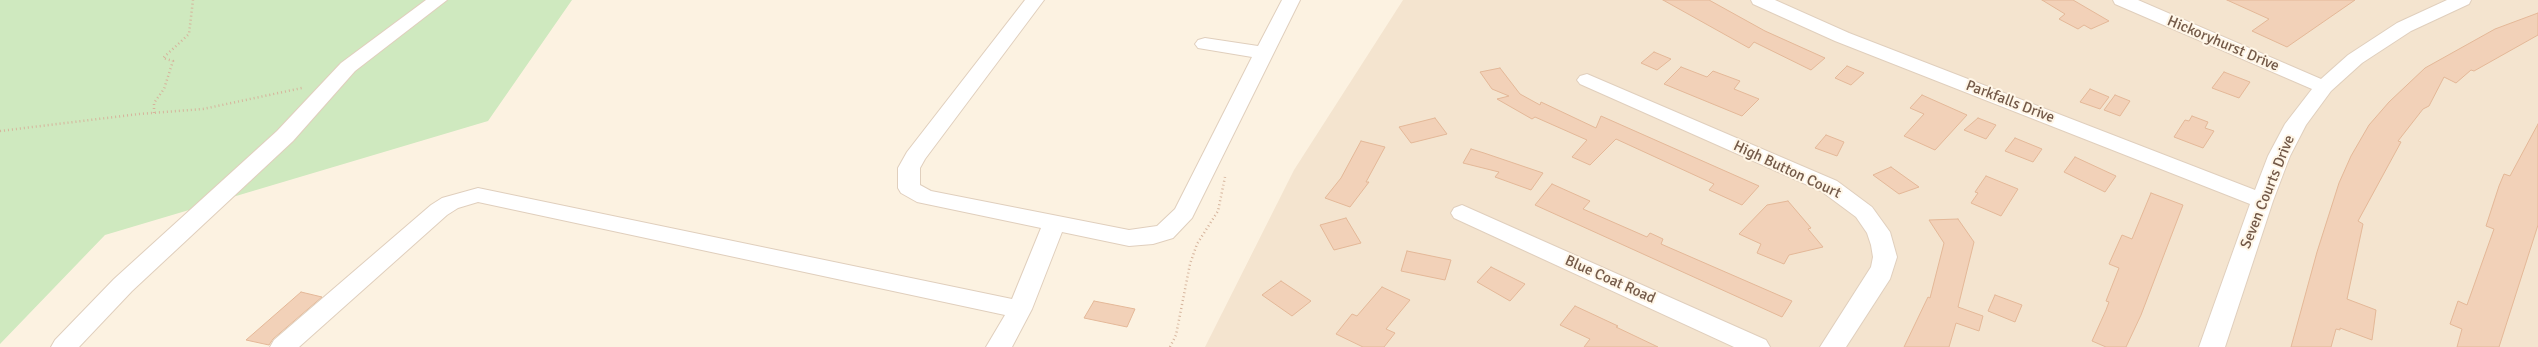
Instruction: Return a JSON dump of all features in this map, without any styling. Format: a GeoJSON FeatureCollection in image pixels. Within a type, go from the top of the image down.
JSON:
{"type":"FeatureCollection","features":[{"type":"Feature","properties":{"kind":"street"},"geometry":{"type":"LineString","coordinates":[[64,347],[123,285],[285,136],[348,67],[438,0]]}},
{"type":"Feature","properties":{"kind":"street"},"geometry":{"type":"LineString","coordinates":[[1035,0],[915,157],[909,168],[909,188],[925,198],[1129,238],[1153,236],[1175,224],[1184,213],[1291,0]]}},
{"type":"Feature","properties":{"kind":"street","name":"Parkfalls Drive"},"geometry":{"type":"LineString","coordinates":[[1760,0],[1842,37],[2262,201]]}},
{"type":"Feature","properties":{"kind":"street","name":"Hickoryhurst Drive"},"geometry":{"type":"LineString","coordinates":[[2122,0],[2324,87]]}},
{"type":"Feature","properties":{"kind":"street","name":"Seven Courts Drive"},"geometry":{"type":"LineString","coordinates":[[2212,347],[2262,201],[2279,156],[2296,124],[2324,87],[2355,59],[2410,24],[2462,0]]}},
{"type":"Feature","properties":{"kind":"street"},"geometry":{"type":"LineString","coordinates":[[1205,44],[1264,53]]}},
{"type":"Feature","properties":{"kind":"street","name":"High Button Court"},"geometry":{"type":"LineString","coordinates":[[1587,80],[1829,186],[1854,203],[1864,212],[1878,232],[1883,244],[1885,257],[1883,267],[1878,279],[1833,347]]}},
{"type":"Feature","properties":{"kind":"street"},"geometry":{"type":"LineString","coordinates":[[283,347],[439,210],[450,203],[478,195],[1020,309]]}},
{"type":"Feature","properties":{"kind":"street","name":"Blue Coat Road"},"geometry":{"type":"LineString","coordinates":[[1462,213],[1757,347]]}},
{"type":"Feature","properties":{"kind":"street"},"geometry":{"type":"LineString","coordinates":[[999,347],[1020,309],[1054,223]]}},
{"type":"Feature","properties":{"kind":"path"},"geometry":{"type":"LineString","coordinates":[[154,113],[154,103],[164,89],[173,61],[163,58],[189,34],[193,0]]}},
{"type":"Feature","properties":{"kind":"path"},"geometry":{"type":"LineString","coordinates":[[0,131],[154,113],[203,110],[306,86]]}},
{"type":"Feature","properties":{"kind":"path"},"geometry":{"type":"LineString","coordinates":[[1170,347],[1176,335],[1190,264],[1197,244],[1218,211],[1225,174]]}},
{"type":"Feature","properties":{"kind":"shaded area"},"geometry":{"type":"Polygon","coordinates":[[[1403,0],[2538,0],[2538,347],[1205,347],[1294,170],[1403,0]]]}},
{"type":"Feature","properties":{"kind":"green space"},"geometry":{"type":"Polygon","coordinates":[[[0,0],[572,0],[488,121],[105,235],[0,344],[0,0]]]}},
{"type":"Feature","properties":{"kind":"building"},"geometry":{"type":"Polygon","coordinates":[[[1663,0],[1709,0],[1765,31],[1825,58],[1811,70],[1754,42],[1749,48],[1663,0]]]}},
{"type":"Feature","properties":{"kind":"building"},"geometry":{"type":"Polygon","coordinates":[[[2042,0],[2073,0],[2109,21],[2091,29],[2084,25],[2078,29],[2059,19],[2065,14],[2042,0]]]}},
{"type":"Feature","properties":{"kind":"building"},"geometry":{"type":"Polygon","coordinates":[[[2227,0],[2355,0],[2287,47],[2252,31],[2269,19],[2227,0]]]}},
{"type":"Feature","properties":{"kind":"building"},"geometry":{"type":"Polygon","coordinates":[[[2538,13],[2538,35],[2474,71],[2471,70],[2456,83],[2444,77],[2429,106],[2423,109],[2398,141],[2401,142],[2358,221],[2363,224],[2347,299],[2376,310],[2372,340],[2340,328],[2340,330],[2336,329],[2331,347],[2291,347],[2317,252],[2339,183],[2351,156],[2369,125],[2389,102],[2425,68],[2495,29],[2538,13]]]}},
{"type":"Feature","properties":{"kind":"building"},"geometry":{"type":"Polygon","coordinates":[[[1654,52],[1671,59],[1657,70],[1641,63],[1654,52]]]}},
{"type":"Feature","properties":{"kind":"building"},"geometry":{"type":"Polygon","coordinates":[[[1847,66],[1864,73],[1851,85],[1835,78],[1847,66]]]}},
{"type":"Feature","properties":{"kind":"building"},"geometry":{"type":"Polygon","coordinates":[[[1681,67],[1707,77],[1713,71],[1740,81],[1734,89],[1759,99],[1742,116],[1664,84],[1681,67]]]}},
{"type":"Feature","properties":{"kind":"building"},"geometry":{"type":"Polygon","coordinates":[[[1500,68],[1520,94],[1540,105],[1541,102],[1596,128],[1601,116],[1759,186],[1742,205],[1709,190],[1714,184],[1616,139],[1590,165],[1572,157],[1587,140],[1535,117],[1532,119],[1497,99],[1509,96],[1492,89],[1480,72],[1500,68]]]}},
{"type":"Feature","properties":{"kind":"building"},"geometry":{"type":"Polygon","coordinates":[[[2224,72],[2250,82],[2239,98],[2212,88],[2224,72]]]}},
{"type":"Feature","properties":{"kind":"building"},"geometry":{"type":"Polygon","coordinates":[[[2090,89],[2109,97],[2100,109],[2080,102],[2090,89]]]}},
{"type":"Feature","properties":{"kind":"building"},"geometry":{"type":"Polygon","coordinates":[[[1922,95],[1967,115],[1935,150],[1904,136],[1924,114],[1910,108],[1922,95]]]}},
{"type":"Feature","properties":{"kind":"building"},"geometry":{"type":"Polygon","coordinates":[[[2115,95],[2130,101],[2120,116],[2104,110],[2115,95]]]}},
{"type":"Feature","properties":{"kind":"building"},"geometry":{"type":"Polygon","coordinates":[[[2192,116],[2208,122],[2205,128],[2214,131],[2203,148],[2174,137],[2185,120],[2189,121],[2192,116]]]}},
{"type":"Feature","properties":{"kind":"building"},"geometry":{"type":"Polygon","coordinates":[[[1435,118],[1447,134],[1411,143],[1399,127],[1435,118]]]}},
{"type":"Feature","properties":{"kind":"building"},"geometry":{"type":"Polygon","coordinates":[[[1978,118],[1996,125],[1986,139],[1964,130],[1978,118]]]}},
{"type":"Feature","properties":{"kind":"building"},"geometry":{"type":"Polygon","coordinates":[[[2538,124],[2538,225],[2499,347],[2457,347],[2462,329],[2450,324],[2458,301],[2467,305],[2494,229],[2486,226],[2499,186],[2504,174],[2510,176],[2538,124]]]}},
{"type":"Feature","properties":{"kind":"building"},"geometry":{"type":"Polygon","coordinates":[[[1826,135],[1844,142],[1837,156],[1815,148],[1826,135]]]}},
{"type":"Feature","properties":{"kind":"building"},"geometry":{"type":"Polygon","coordinates":[[[2015,138],[2042,149],[2033,162],[2005,151],[2015,138]]]}},
{"type":"Feature","properties":{"kind":"building"},"geometry":{"type":"Polygon","coordinates":[[[1361,141],[1385,147],[1366,182],[1369,182],[1350,207],[1325,198],[1341,178],[1361,141]]]}},
{"type":"Feature","properties":{"kind":"building"},"geometry":{"type":"Polygon","coordinates":[[[1471,149],[1543,173],[1531,190],[1495,177],[1499,172],[1463,163],[1471,149]]]}},
{"type":"Feature","properties":{"kind":"building"},"geometry":{"type":"Polygon","coordinates":[[[2075,157],[2116,176],[2105,192],[2064,172],[2075,157]]]}},
{"type":"Feature","properties":{"kind":"building"},"geometry":{"type":"Polygon","coordinates":[[[1891,167],[1919,187],[1899,194],[1873,175],[1891,167]]]}},
{"type":"Feature","properties":{"kind":"building"},"geometry":{"type":"Polygon","coordinates":[[[1986,176],[2018,189],[2001,216],[1971,203],[1978,193],[1975,192],[1986,176]]]}},
{"type":"Feature","properties":{"kind":"building"},"geometry":{"type":"Polygon","coordinates":[[[1552,184],[1590,201],[1583,209],[1647,237],[1650,233],[1663,239],[1661,244],[1792,301],[1782,317],[1535,205],[1552,184]]]}},
{"type":"Feature","properties":{"kind":"building"},"geometry":{"type":"Polygon","coordinates":[[[2151,193],[2183,205],[2141,315],[2126,347],[2106,347],[2092,341],[2109,302],[2106,301],[2119,268],[2109,264],[2122,235],[2132,239],[2151,193]]]}},
{"type":"Feature","properties":{"kind":"building"},"geometry":{"type":"Polygon","coordinates":[[[1788,201],[1811,228],[1808,229],[1823,247],[1789,255],[1784,264],[1757,253],[1761,244],[1739,234],[1767,205],[1788,201]]]}},
{"type":"Feature","properties":{"kind":"building"},"geometry":{"type":"Polygon","coordinates":[[[1346,218],[1361,243],[1334,250],[1320,225],[1346,218]]]}},
{"type":"Feature","properties":{"kind":"building"},"geometry":{"type":"Polygon","coordinates":[[[1958,219],[1974,242],[1958,307],[1983,316],[1979,331],[1956,323],[1949,347],[1904,347],[1928,297],[1930,298],[1944,243],[1929,220],[1958,219]]]}},
{"type":"Feature","properties":{"kind":"building"},"geometry":{"type":"Polygon","coordinates":[[[1407,251],[1451,260],[1445,280],[1401,271],[1407,251]]]}},
{"type":"Feature","properties":{"kind":"building"},"geometry":{"type":"Polygon","coordinates":[[[1491,267],[1525,284],[1510,301],[1477,282],[1491,267]]]}},
{"type":"Feature","properties":{"kind":"building"},"geometry":{"type":"Polygon","coordinates":[[[1281,281],[1311,301],[1292,316],[1262,295],[1281,281]]]}},
{"type":"Feature","properties":{"kind":"building"},"geometry":{"type":"Polygon","coordinates":[[[1382,287],[1410,300],[1386,329],[1395,333],[1384,347],[1363,347],[1336,334],[1352,314],[1357,316],[1382,287]]]}},
{"type":"Feature","properties":{"kind":"building"},"geometry":{"type":"Polygon","coordinates":[[[301,292],[322,297],[273,339],[269,345],[246,340],[301,292]]]}},
{"type":"Feature","properties":{"kind":"building"},"geometry":{"type":"Polygon","coordinates":[[[1995,295],[2022,305],[2015,322],[1988,311],[1995,295]]]}},
{"type":"Feature","properties":{"kind":"building"},"geometry":{"type":"Polygon","coordinates":[[[1094,301],[1135,309],[1127,327],[1084,318],[1094,301]]]}},
{"type":"Feature","properties":{"kind":"building"},"geometry":{"type":"Polygon","coordinates":[[[1575,306],[1658,347],[1584,347],[1590,339],[1560,325],[1575,306]]]}}]}
